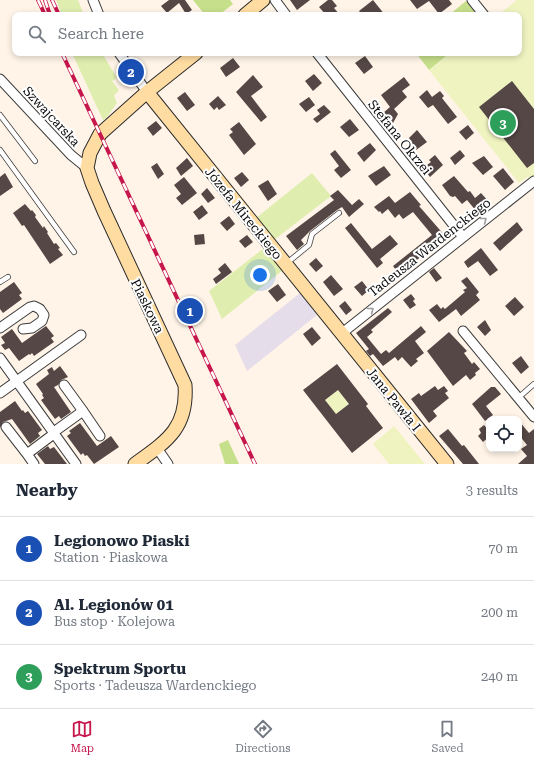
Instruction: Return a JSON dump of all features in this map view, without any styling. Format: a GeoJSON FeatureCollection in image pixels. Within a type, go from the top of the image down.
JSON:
{"type":"FeatureCollection","features":[{"type":"Feature","properties":{"kind":"street"},"geometry":{"type":"LineString","coordinates":[[93,0],[98,12]]}},
{"type":"Feature","properties":{"kind":"street"},"geometry":{"type":"LineString","coordinates":[[249,12],[263,0]]}},
{"type":"Feature","properties":{"kind":"street"},"geometry":{"type":"LineString","coordinates":[[275,0],[284,12]]}},
{"type":"Feature","properties":{"kind":"street"},"geometry":{"type":"LineString","coordinates":[[472,0],[482,12]]}},
{"type":"Feature","properties":{"kind":"street"},"geometry":{"type":"LineString","coordinates":[[121,56],[127,67],[147,92]]}},
{"type":"Feature","properties":{"kind":"street"},"geometry":{"type":"LineString","coordinates":[[87,168],[90,153],[100,134],[147,92],[192,56]]}},
{"type":"Feature","properties":{"kind":"street","name":"Stefana Okrzei"},"geometry":{"type":"LineString","coordinates":[[319,56],[463,237]]}},
{"type":"Feature","properties":{"kind":"street","name":"Szwajcarska"},"geometry":{"type":"LineString","coordinates":[[0,79],[71,155],[87,168]]}},
{"type":"Feature","properties":{"kind":"street","name":"Józefa Mireckiego"},"geometry":{"type":"LineString","coordinates":[[147,92],[341,334]]}},
{"type":"Feature","properties":{"kind":"street","name":"Piaskowa"},"geometry":{"type":"LineString","coordinates":[[87,168],[104,211],[185,385],[185,405],[179,425],[174,433],[135,464]]}},
{"type":"Feature","properties":{"kind":"street","name":"Tadeusza Wardenckiego"},"geometry":{"type":"LineString","coordinates":[[341,334],[534,181]]}},
{"type":"Feature","properties":{"kind":"street"},"geometry":{"type":"LineString","coordinates":[[0,328],[30,307],[34,306],[39,308],[44,315],[42,321],[32,328],[23,329]]}},
{"type":"Feature","properties":{"kind":"street"},"geometry":{"type":"LineString","coordinates":[[463,331],[534,417]]}},
{"type":"Feature","properties":{"kind":"street","name":"Jana Pawła I"},"geometry":{"type":"LineString","coordinates":[[341,334],[446,464]]}},
{"type":"Feature","properties":{"kind":"street"},"geometry":{"type":"LineString","coordinates":[[0,393],[80,335]]}},
{"type":"Feature","properties":{"kind":"street"},"geometry":{"type":"LineString","coordinates":[[0,358],[76,464]]}},
{"type":"Feature","properties":{"kind":"street"},"geometry":{"type":"LineString","coordinates":[[64,385],[100,436]]}},
{"type":"Feature","properties":{"kind":"street"},"geometry":{"type":"LineString","coordinates":[[58,429],[83,411]]}},
{"type":"Feature","properties":{"kind":"street"},"geometry":{"type":"LineString","coordinates":[[6,427],[34,464]]}},
{"type":"Feature","properties":{"kind":"street"},"geometry":{"type":"LineString","coordinates":[[26,454],[51,436]]}},
{"type":"Feature","properties":{"kind":"street"},"geometry":{"type":"LineString","coordinates":[[157,448],[168,464]]}},
{"type":"Feature","properties":{"kind":"lane"},"geometry":{"type":"LineString","coordinates":[[0,115],[35,161]]}},
{"type":"Feature","properties":{"kind":"lane"},"geometry":{"type":"LineString","coordinates":[[0,150],[74,252]]}},
{"type":"Feature","properties":{"kind":"lane"},"geometry":{"type":"LineString","coordinates":[[285,264],[309,245],[312,234],[339,213]]}},
{"type":"Feature","properties":{"kind":"lane"},"geometry":{"type":"LineString","coordinates":[[0,282],[8,277]]}},
{"type":"Feature","properties":{"kind":"lane"},"geometry":{"type":"LineString","coordinates":[[518,398],[534,384]]}},
{"type":"Feature","properties":{"kind":"shaded area"},"geometry":{"type":"Polygon","coordinates":[[[300,293],[317,315],[247,371],[235,345],[300,293]]]}},
{"type":"Feature","properties":{"kind":"green space"},"geometry":{"type":"Polygon","coordinates":[[[56,0],[78,0],[83,12],[61,12],[56,0]]]}},
{"type":"Feature","properties":{"kind":"green space"},"geometry":{"type":"Polygon","coordinates":[[[193,0],[230,0],[233,4],[223,12],[203,12],[193,0]]]}},
{"type":"Feature","properties":{"kind":"green space"},"geometry":{"type":"Polygon","coordinates":[[[517,0],[534,0],[534,177],[527,177],[519,183],[429,70],[446,56],[522,56],[522,12],[502,12],[517,0]]]}},
{"type":"Feature","properties":{"kind":"green space"},"geometry":{"type":"Polygon","coordinates":[[[466,1],[475,12],[453,12],[466,1]]]}},
{"type":"Feature","properties":{"kind":"green space"},"geometry":{"type":"Polygon","coordinates":[[[73,56],[104,56],[117,78],[112,81],[119,90],[114,96],[117,103],[103,120],[73,56]]]}},
{"type":"Feature","properties":{"kind":"green space"},"geometry":{"type":"Polygon","coordinates":[[[418,56],[446,56],[429,70],[418,56]]]}},
{"type":"Feature","properties":{"kind":"green space"},"geometry":{"type":"Polygon","coordinates":[[[312,173],[331,196],[274,240],[256,218],[312,173]]]}},
{"type":"Feature","properties":{"kind":"green space"},"geometry":{"type":"Polygon","coordinates":[[[264,248],[283,270],[222,319],[209,291],[264,248]]]}},
{"type":"Feature","properties":{"kind":"green space"},"geometry":{"type":"Polygon","coordinates":[[[338,390],[349,404],[336,414],[325,400],[338,390]]]}},
{"type":"Feature","properties":{"kind":"green space"},"geometry":{"type":"Polygon","coordinates":[[[394,426],[425,464],[389,464],[373,444],[394,426]]]}},
{"type":"Feature","properties":{"kind":"green space"},"geometry":{"type":"Polygon","coordinates":[[[228,440],[239,464],[225,464],[219,444],[228,440]]]}},
{"type":"Feature","properties":{"kind":"building"},"geometry":{"type":"Polygon","coordinates":[[[169,0],[185,0],[192,10],[185,12],[179,3],[166,12],[161,6],[169,0]]]}},
{"type":"Feature","properties":{"kind":"building"},"geometry":{"type":"Polygon","coordinates":[[[290,0],[310,0],[297,10],[290,0]]]}},
{"type":"Feature","properties":{"kind":"building"},"geometry":{"type":"Polygon","coordinates":[[[328,0],[332,0],[337,6],[334,8],[337,12],[323,12],[319,7],[328,0]]]}},
{"type":"Feature","properties":{"kind":"building"},"geometry":{"type":"Polygon","coordinates":[[[373,0],[383,12],[360,12],[359,11],[373,0]]]}},
{"type":"Feature","properties":{"kind":"building"},"geometry":{"type":"Polygon","coordinates":[[[410,0],[449,0],[452,4],[442,12],[437,12],[429,1],[417,9],[410,0]]]}},
{"type":"Feature","properties":{"kind":"building"},"geometry":{"type":"Polygon","coordinates":[[[365,56],[373,67],[364,74],[355,63],[365,56]]]}},
{"type":"Feature","properties":{"kind":"building"},"geometry":{"type":"Polygon","coordinates":[[[233,58],[240,67],[226,77],[220,68],[233,58]]]}},
{"type":"Feature","properties":{"kind":"building"},"geometry":{"type":"Polygon","coordinates":[[[314,74],[322,83],[313,91],[305,81],[314,74]]]}},
{"type":"Feature","properties":{"kind":"building"},"geometry":{"type":"Polygon","coordinates":[[[253,75],[263,87],[251,96],[267,117],[261,122],[236,92],[253,75]]]}},
{"type":"Feature","properties":{"kind":"building"},"geometry":{"type":"Polygon","coordinates":[[[404,77],[410,85],[402,91],[407,97],[394,109],[398,114],[393,123],[383,113],[390,107],[381,95],[404,77]]]}},
{"type":"Feature","properties":{"kind":"building"},"geometry":{"type":"Polygon","coordinates":[[[512,81],[534,109],[534,163],[527,168],[479,107],[512,81]]]}},
{"type":"Feature","properties":{"kind":"building"},"geometry":{"type":"Polygon","coordinates":[[[427,90],[432,97],[440,91],[444,96],[442,98],[457,117],[448,124],[433,105],[428,108],[419,97],[427,90]]]}},
{"type":"Feature","properties":{"kind":"building"},"geometry":{"type":"Polygon","coordinates":[[[185,92],[195,105],[187,111],[177,98],[185,92]]]}},
{"type":"Feature","properties":{"kind":"building"},"geometry":{"type":"Polygon","coordinates":[[[218,96],[226,105],[219,110],[217,107],[214,110],[209,104],[218,96]]]}},
{"type":"Feature","properties":{"kind":"building"},"geometry":{"type":"Polygon","coordinates":[[[309,97],[315,105],[306,112],[299,104],[309,97]]]}},
{"type":"Feature","properties":{"kind":"building"},"geometry":{"type":"Polygon","coordinates":[[[324,105],[331,112],[317,123],[313,119],[320,114],[317,110],[324,105]]]}},
{"type":"Feature","properties":{"kind":"building"},"geometry":{"type":"Polygon","coordinates":[[[350,119],[359,130],[349,137],[340,127],[350,119]]]}},
{"type":"Feature","properties":{"kind":"building"},"geometry":{"type":"Polygon","coordinates":[[[156,121],[162,128],[153,136],[147,128],[156,121]]]}},
{"type":"Feature","properties":{"kind":"building"},"geometry":{"type":"Polygon","coordinates":[[[239,122],[256,144],[244,155],[229,135],[233,132],[230,129],[239,122]]]}},
{"type":"Feature","properties":{"kind":"building"},"geometry":{"type":"Polygon","coordinates":[[[468,125],[474,133],[466,140],[459,132],[468,125]]]}},
{"type":"Feature","properties":{"kind":"building"},"geometry":{"type":"Polygon","coordinates":[[[417,130],[427,142],[416,150],[409,138],[417,130]]]}},
{"type":"Feature","properties":{"kind":"building"},"geometry":{"type":"Polygon","coordinates":[[[370,143],[376,150],[364,162],[357,153],[370,143]]]}},
{"type":"Feature","properties":{"kind":"building"},"geometry":{"type":"Polygon","coordinates":[[[335,150],[351,170],[341,178],[334,170],[339,166],[330,154],[335,150]]]}},
{"type":"Feature","properties":{"kind":"building"},"geometry":{"type":"Polygon","coordinates":[[[460,150],[465,156],[455,165],[450,158],[460,150]]]}},
{"type":"Feature","properties":{"kind":"building"},"geometry":{"type":"Polygon","coordinates":[[[435,155],[443,165],[430,177],[423,168],[431,162],[429,160],[435,155]]]}},
{"type":"Feature","properties":{"kind":"building"},"geometry":{"type":"Polygon","coordinates":[[[484,156],[493,167],[483,175],[472,163],[484,156]]]}},
{"type":"Feature","properties":{"kind":"building"},"geometry":{"type":"Polygon","coordinates":[[[187,158],[193,166],[181,176],[176,168],[187,158]]]}},
{"type":"Feature","properties":{"kind":"building"},"geometry":{"type":"Polygon","coordinates":[[[157,163],[164,174],[158,179],[151,167],[157,163]]]}},
{"type":"Feature","properties":{"kind":"building"},"geometry":{"type":"Polygon","coordinates":[[[384,166],[391,175],[376,186],[368,176],[384,166]]]}},
{"type":"Feature","properties":{"kind":"building"},"geometry":{"type":"Polygon","coordinates":[[[503,168],[514,182],[505,190],[493,176],[503,168]]]}},
{"type":"Feature","properties":{"kind":"building"},"geometry":{"type":"Polygon","coordinates":[[[242,172],[249,180],[241,187],[234,178],[242,172]]]}},
{"type":"Feature","properties":{"kind":"building"},"geometry":{"type":"Polygon","coordinates":[[[5,173],[13,187],[0,196],[0,177],[5,173]]]}},
{"type":"Feature","properties":{"kind":"building"},"geometry":{"type":"Polygon","coordinates":[[[454,176],[468,192],[470,191],[475,198],[481,193],[489,202],[477,212],[467,200],[462,204],[455,196],[450,196],[442,185],[454,176]]]}},
{"type":"Feature","properties":{"kind":"building"},"geometry":{"type":"Polygon","coordinates":[[[184,177],[197,193],[182,205],[176,198],[181,194],[174,185],[184,177]]]}},
{"type":"Feature","properties":{"kind":"building"},"geometry":{"type":"Polygon","coordinates":[[[268,180],[277,194],[268,201],[258,186],[268,180]]]}},
{"type":"Feature","properties":{"kind":"building"},"geometry":{"type":"Polygon","coordinates":[[[207,188],[215,198],[208,203],[201,194],[207,188]]]}},
{"type":"Feature","properties":{"kind":"building"},"geometry":{"type":"Polygon","coordinates":[[[338,190],[352,205],[359,199],[364,204],[349,217],[342,207],[337,210],[301,240],[304,244],[297,250],[286,236],[334,200],[330,196],[338,190]]]}},
{"type":"Feature","properties":{"kind":"building"},"geometry":{"type":"Polygon","coordinates":[[[410,192],[421,205],[419,206],[446,237],[399,274],[393,266],[432,235],[413,212],[403,219],[399,214],[395,218],[388,209],[382,214],[374,207],[389,196],[395,203],[410,192]]]}},
{"type":"Feature","properties":{"kind":"building"},"geometry":{"type":"Polygon","coordinates":[[[25,204],[36,215],[35,217],[43,228],[44,226],[54,244],[56,243],[60,248],[58,249],[63,255],[50,264],[24,225],[22,226],[13,213],[25,204]]]}},
{"type":"Feature","properties":{"kind":"building"},"geometry":{"type":"Polygon","coordinates":[[[202,205],[208,213],[199,220],[193,212],[202,205]]]}},
{"type":"Feature","properties":{"kind":"building"},"geometry":{"type":"Polygon","coordinates":[[[229,216],[235,224],[227,231],[220,223],[229,216]]]}},
{"type":"Feature","properties":{"kind":"building"},"geometry":{"type":"Polygon","coordinates":[[[517,222],[523,230],[500,251],[493,243],[517,222]]]}},
{"type":"Feature","properties":{"kind":"building"},"geometry":{"type":"Polygon","coordinates":[[[351,223],[372,249],[390,235],[398,244],[380,259],[383,263],[377,268],[345,228],[351,223]]]}},
{"type":"Feature","properties":{"kind":"building"},"geometry":{"type":"Polygon","coordinates":[[[204,234],[205,244],[195,245],[194,235],[204,234]]]}},
{"type":"Feature","properties":{"kind":"building"},"geometry":{"type":"Polygon","coordinates":[[[247,235],[253,242],[245,248],[239,241],[247,235]]]}},
{"type":"Feature","properties":{"kind":"building"},"geometry":{"type":"Polygon","coordinates":[[[481,248],[498,270],[490,276],[478,261],[468,268],[464,262],[481,248]]]}},
{"type":"Feature","properties":{"kind":"building"},"geometry":{"type":"Polygon","coordinates":[[[316,258],[323,266],[316,272],[309,264],[316,258]]]}},
{"type":"Feature","properties":{"kind":"building"},"geometry":{"type":"Polygon","coordinates":[[[225,263],[232,272],[216,284],[213,279],[221,273],[218,269],[225,263]]]}},
{"type":"Feature","properties":{"kind":"building"},"geometry":{"type":"Polygon","coordinates":[[[434,268],[442,278],[436,282],[429,272],[434,268]]]}},
{"type":"Feature","properties":{"kind":"building"},"geometry":{"type":"Polygon","coordinates":[[[331,275],[343,289],[334,296],[323,282],[331,275]]]}},
{"type":"Feature","properties":{"kind":"building"},"geometry":{"type":"Polygon","coordinates":[[[467,277],[479,292],[476,295],[480,300],[461,316],[456,309],[439,322],[429,310],[437,304],[441,309],[443,307],[445,309],[465,292],[463,290],[467,288],[461,281],[467,277]]]}},
{"type":"Feature","properties":{"kind":"building"},"geometry":{"type":"Polygon","coordinates":[[[362,281],[369,290],[362,296],[354,287],[362,281]]]}},
{"type":"Feature","properties":{"kind":"building"},"geometry":{"type":"Polygon","coordinates":[[[14,282],[22,293],[19,295],[22,299],[3,313],[0,309],[0,292],[14,282]]]}},
{"type":"Feature","properties":{"kind":"building"},"geometry":{"type":"Polygon","coordinates":[[[278,284],[286,295],[277,302],[268,291],[278,284]]]}},
{"type":"Feature","properties":{"kind":"building"},"geometry":{"type":"Polygon","coordinates":[[[411,294],[415,299],[413,301],[416,305],[410,309],[403,300],[411,294]]]}},
{"type":"Feature","properties":{"kind":"building"},"geometry":{"type":"Polygon","coordinates":[[[515,297],[524,307],[514,316],[505,306],[515,297]]]}},
{"type":"Feature","properties":{"kind":"building"},"geometry":{"type":"Polygon","coordinates":[[[345,301],[352,310],[346,315],[339,306],[345,301]]]}},
{"type":"Feature","properties":{"kind":"building"},"geometry":{"type":"Polygon","coordinates":[[[388,308],[392,312],[371,330],[373,332],[367,337],[381,354],[386,350],[389,353],[421,326],[426,332],[415,341],[424,353],[416,359],[418,361],[411,367],[402,357],[398,361],[395,357],[383,366],[373,354],[370,356],[366,351],[369,349],[356,333],[388,308]]]}},
{"type":"Feature","properties":{"kind":"building"},"geometry":{"type":"Polygon","coordinates":[[[485,320],[491,330],[485,336],[477,327],[485,320]]]}},
{"type":"Feature","properties":{"kind":"building"},"geometry":{"type":"Polygon","coordinates":[[[46,326],[54,336],[51,338],[54,342],[34,356],[32,353],[30,355],[29,354],[19,361],[9,348],[5,350],[1,345],[5,343],[1,337],[12,329],[22,343],[46,326]]]}},
{"type":"Feature","properties":{"kind":"building"},"geometry":{"type":"Polygon","coordinates":[[[312,327],[321,338],[312,346],[303,334],[312,327]]]}},
{"type":"Feature","properties":{"kind":"building"},"geometry":{"type":"Polygon","coordinates":[[[449,332],[467,351],[464,353],[472,364],[474,362],[480,369],[470,380],[466,375],[453,386],[427,351],[449,332]]]}},
{"type":"Feature","properties":{"kind":"building"},"geometry":{"type":"Polygon","coordinates":[[[521,356],[529,367],[521,374],[512,363],[521,356]]]}},
{"type":"Feature","properties":{"kind":"building"},"geometry":{"type":"Polygon","coordinates":[[[337,364],[368,404],[366,406],[383,428],[352,453],[303,390],[337,364]],[[338,390],[325,400],[336,414],[349,404],[338,390]]]}},
{"type":"Feature","properties":{"kind":"building"},"geometry":{"type":"Polygon","coordinates":[[[60,366],[68,377],[61,380],[58,385],[54,387],[71,412],[61,419],[59,416],[55,419],[41,400],[44,398],[42,395],[43,394],[36,384],[49,374],[47,370],[52,367],[54,371],[60,366]]]}},
{"type":"Feature","properties":{"kind":"building"},"geometry":{"type":"Polygon","coordinates":[[[435,386],[438,390],[444,386],[448,391],[445,393],[449,398],[433,411],[437,416],[429,423],[411,399],[419,393],[421,396],[435,386]]]}},
{"type":"Feature","properties":{"kind":"building"},"geometry":{"type":"Polygon","coordinates":[[[491,387],[495,387],[501,394],[486,406],[493,415],[486,416],[485,421],[472,404],[491,387]]]}},
{"type":"Feature","properties":{"kind":"building"},"geometry":{"type":"Polygon","coordinates":[[[15,401],[22,411],[23,410],[25,413],[28,411],[42,430],[38,433],[40,436],[30,444],[12,419],[3,422],[0,428],[0,412],[15,401]]]}},
{"type":"Feature","properties":{"kind":"building"},"geometry":{"type":"Polygon","coordinates":[[[80,423],[97,446],[111,436],[119,447],[94,464],[87,455],[85,456],[83,453],[81,455],[67,436],[71,433],[69,431],[80,423]]]}},
{"type":"Feature","properties":{"kind":"building"},"geometry":{"type":"Polygon","coordinates":[[[484,425],[486,427],[486,440],[483,442],[478,436],[481,433],[479,429],[484,425]]]}},
{"type":"Feature","properties":{"kind":"building"},"geometry":{"type":"Polygon","coordinates":[[[522,425],[529,433],[534,429],[534,464],[518,464],[527,456],[522,448],[527,445],[522,439],[522,425]]]}},
{"type":"Feature","properties":{"kind":"building"},"geometry":{"type":"Polygon","coordinates":[[[448,429],[462,446],[464,445],[479,464],[463,464],[439,436],[448,429]]]}},
{"type":"Feature","properties":{"kind":"building"},"geometry":{"type":"Polygon","coordinates":[[[48,446],[50,449],[54,447],[67,464],[45,464],[37,454],[48,446]]]}},
{"type":"Feature","properties":{"kind":"railway"},"geometry":{"type":"LineString","coordinates":[[38,0],[44,12]]}},
{"type":"Feature","properties":{"kind":"railway"},"geometry":{"type":"LineString","coordinates":[[45,0],[49,12]]}},
{"type":"Feature","properties":{"kind":"railway"},"geometry":{"type":"LineString","coordinates":[[52,0],[58,12]]}},
{"type":"Feature","properties":{"kind":"railway"},"geometry":{"type":"LineString","coordinates":[[63,56],[255,464]]}},
{"type":"Feature","properties":{"kind":"place","name":"Al. Legionów 01"},"geometry":{"type":"Point","coordinates":[131,72]}},
{"type":"Feature","properties":{"kind":"place","name":"Spektrum Sportu"},"geometry":{"type":"Point","coordinates":[503,123]}},
{"type":"Feature","properties":{"kind":"place","name":"Legionowo Piaski"},"geometry":{"type":"Point","coordinates":[190,311]}}]}
